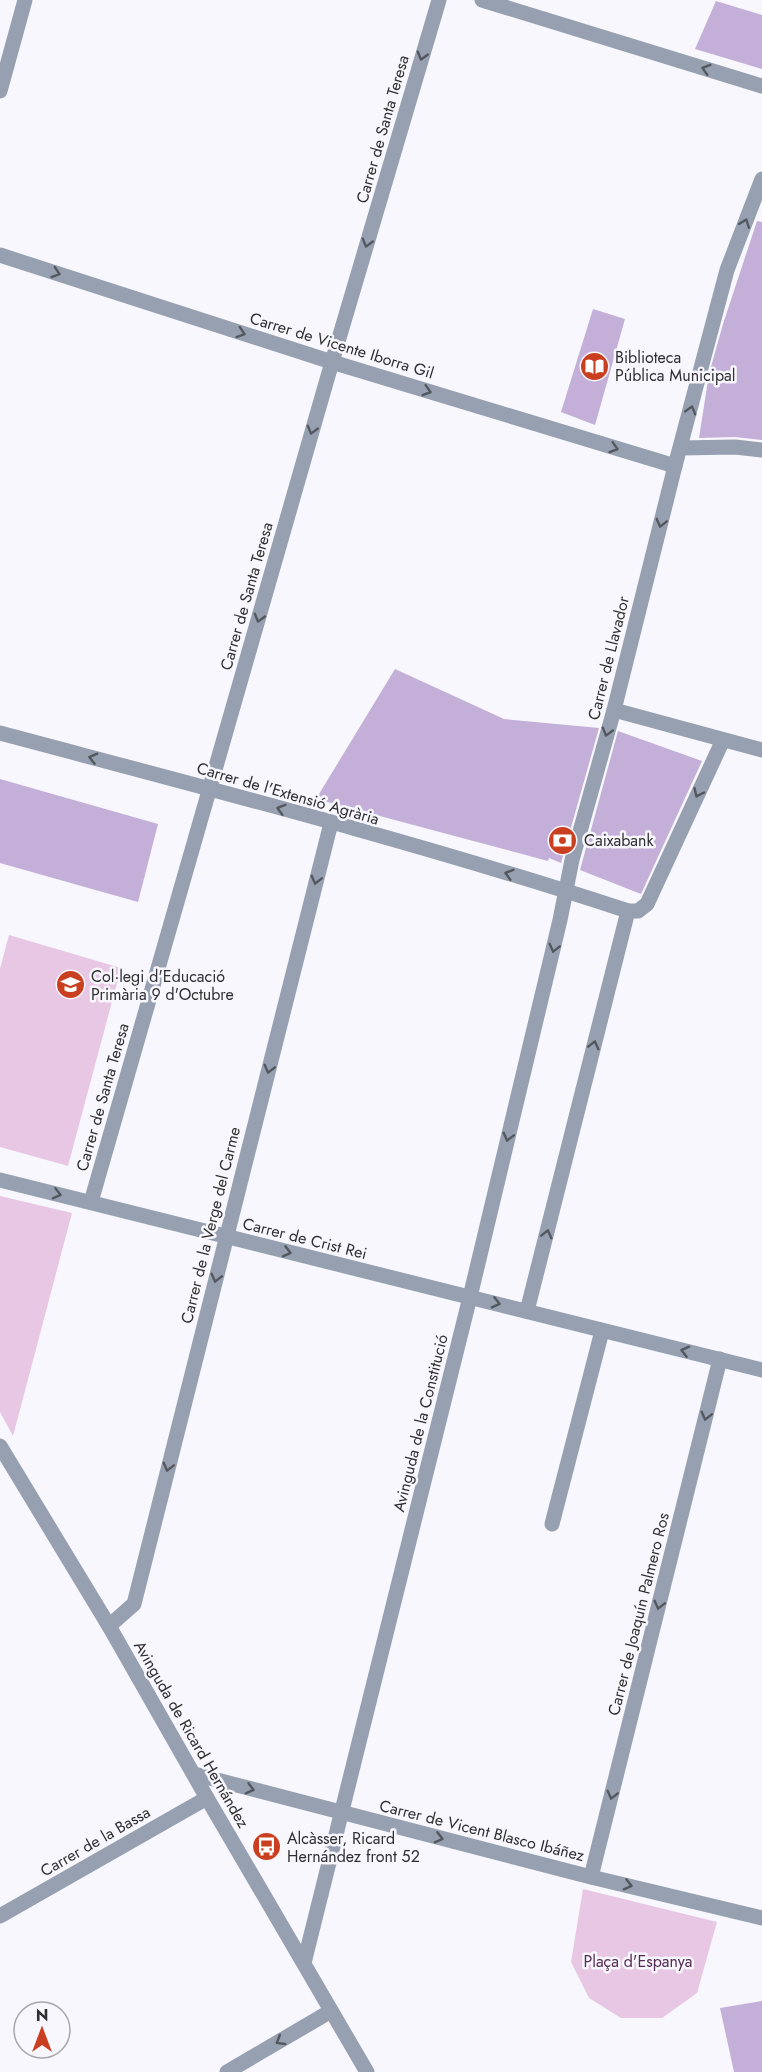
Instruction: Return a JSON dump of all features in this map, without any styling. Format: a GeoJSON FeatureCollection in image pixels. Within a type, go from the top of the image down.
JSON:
{"type":"FeatureCollection","features":[{"type":"Feature","properties":{"kind":"street"},"geometry":{"type":"LineString","coordinates":[[0,91],[25,0]]}},
{"type":"Feature","properties":{"kind":"street","name":"Carrer de Santa Teresa"},"geometry":{"type":"LineString","coordinates":[[91,1202],[332,362],[439,0]]}},
{"type":"Feature","properties":{"kind":"street"},"geometry":{"type":"LineString","coordinates":[[482,0],[762,86]]}},
{"type":"Feature","properties":{"kind":"street","name":"Carrer de Llavador"},"geometry":{"type":"LineString","coordinates":[[565,890],[614,710],[727,270],[762,179]]}},
{"type":"Feature","properties":{"kind":"street","name":"Carrer de Vicente Iborra Gil"},"geometry":{"type":"LineString","coordinates":[[0,255],[332,362],[675,466]]}},
{"type":"Feature","properties":{"kind":"street"},"geometry":{"type":"LineString","coordinates":[[680,448],[735,447],[762,450]]}},
{"type":"Feature","properties":{"kind":"street"},"geometry":{"type":"LineString","coordinates":[[614,710],[762,750]]}},
{"type":"Feature","properties":{"kind":"street","name":"Carrer de l'Extensió Agrària"},"geometry":{"type":"LineString","coordinates":[[0,733],[209,789],[565,890]]}},
{"type":"Feature","properties":{"kind":"street"},"geometry":{"type":"LineString","coordinates":[[565,890],[628,911],[638,911],[647,904],[723,740]]}},
{"type":"Feature","properties":{"kind":"street","name":"Carrer de la Verge del Carme"},"geometry":{"type":"LineString","coordinates":[[109,1626],[134,1604],[331,823]]}},
{"type":"Feature","properties":{"kind":"street","name":"Avinguda de la Constitució"},"geometry":{"type":"LineString","coordinates":[[304,1963],[470,1297],[560,920],[565,890]]}},
{"type":"Feature","properties":{"kind":"street"},"geometry":{"type":"LineString","coordinates":[[527,1311],[628,911]]}},
{"type":"Feature","properties":{"kind":"street","name":"Carrer de Crist Rei"},"geometry":{"type":"LineString","coordinates":[[0,1180],[762,1370]]}},
{"type":"Feature","properties":{"kind":"street"},"geometry":{"type":"LineString","coordinates":[[552,1524],[603,1331]]}},
{"type":"Feature","properties":{"kind":"street","name":"Carrer de Joaquín Palmero Ros"},"geometry":{"type":"LineString","coordinates":[[591,1877],[720,1359]]}},
{"type":"Feature","properties":{"kind":"street","name":"Avinguda de Ricard Hernández"},"geometry":{"type":"LineString","coordinates":[[0,1446],[6,1472],[109,1626],[367,2072]]}},
{"type":"Feature","properties":{"kind":"street","name":"Carrer de Vicent Blasco Ibáñez"},"geometry":{"type":"LineString","coordinates":[[194,1773],[591,1877],[762,1918]]}},
{"type":"Feature","properties":{"kind":"street","name":"Carrer de la Bassa"},"geometry":{"type":"LineString","coordinates":[[0,1916],[207,1798]]}},
{"type":"Feature","properties":{"kind":"street"},"geometry":{"type":"LineString","coordinates":[[227,2072],[331,2011]]}},
{"type":"Feature","properties":{"kind":"green space"},"geometry":{"type":"Polygon","coordinates":[[[9,935],[121,968],[68,1166],[0,1147],[0,969],[9,935]]]}},
{"type":"Feature","properties":{"kind":"green space"},"geometry":{"type":"Polygon","coordinates":[[[0,1196],[72,1213],[13,1436],[0,1412],[0,1196]]]}},
{"type":"Feature","properties":{"kind":"green space","name":"Plaça d'Espanya"},"geometry":{"type":"Polygon","coordinates":[[[583,1889],[717,1922],[697,1993],[662,2018],[621,2018],[589,1998],[571,1962],[583,1889]]]}},
{"type":"Feature","properties":{"kind":"building"},"geometry":{"type":"Polygon","coordinates":[[[716,1],[762,15],[762,69],[695,49],[716,1]]]}},
{"type":"Feature","properties":{"kind":"building"},"geometry":{"type":"Polygon","coordinates":[[[757,221],[762,222],[762,440],[735,437],[699,438],[709,374],[757,221]]]}},
{"type":"Feature","properties":{"kind":"building","name":"Biblioteca Pública Municipal"},"geometry":{"type":"Polygon","coordinates":[[[593,309],[625,319],[595,425],[561,412],[593,309]]]}},
{"type":"Feature","properties":{"kind":"building"},"geometry":{"type":"Polygon","coordinates":[[[395,669],[504,719],[599,728],[561,863],[549,858],[548,861],[316,799],[395,669]]]}},
{"type":"Feature","properties":{"kind":"building"},"geometry":{"type":"Polygon","coordinates":[[[618,731],[702,761],[641,894],[580,870],[618,731]]]}},
{"type":"Feature","properties":{"kind":"building"},"geometry":{"type":"Polygon","coordinates":[[[0,779],[158,824],[138,902],[0,863],[0,779]]]}},
{"type":"Feature","properties":{"kind":"building"},"geometry":{"type":"Polygon","coordinates":[[[762,2001],[762,2072],[734,2072],[720,2008],[762,2001]]]}},
{"type":"Feature","properties":{"kind":"place","name":"Biblioteca Pública Municipal"},"geometry":{"type":"Point","coordinates":[594,366]}},
{"type":"Feature","properties":{"kind":"place","name":"Caixabank"},"geometry":{"type":"Point","coordinates":[563,840]}},
{"type":"Feature","properties":{"kind":"place","name":"Col·legi d'Educació Primària 9 d'Octubre"},"geometry":{"type":"Point","coordinates":[70,985]}},
{"type":"Feature","properties":{"kind":"place","name":"Alcàsser, Ricard Hernández front 52"},"geometry":{"type":"Point","coordinates":[266,1847]}}]}
